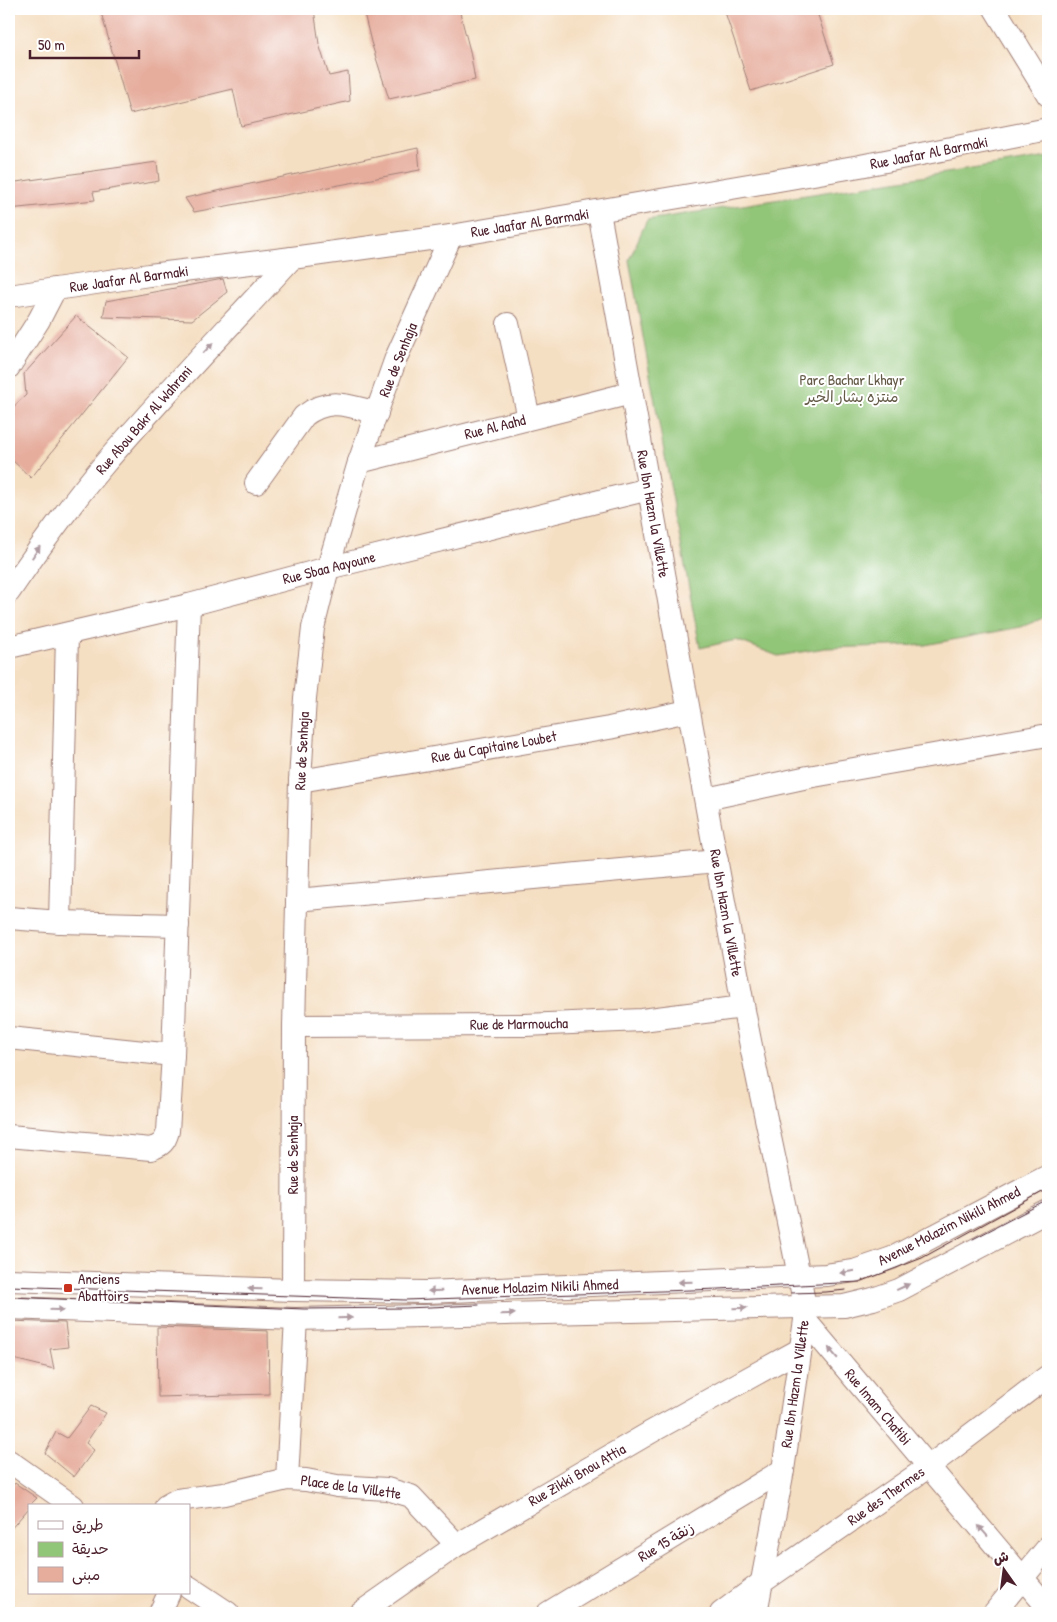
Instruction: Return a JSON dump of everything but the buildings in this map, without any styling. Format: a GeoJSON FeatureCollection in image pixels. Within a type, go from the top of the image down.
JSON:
{"type":"FeatureCollection","features":[{"type":"Feature","properties":{"kind":"street"},"geometry":{"type":"LineString","coordinates":[[995,9],[1048,95]]}},
{"type":"Feature","properties":{"kind":"street","name":"Rue Jaafar Al Barmaki"},"geometry":{"type":"LineString","coordinates":[[9,296],[148,275],[292,258],[451,236],[860,166],[1048,129]]}},
{"type":"Feature","properties":{"kind":"street","name":"Rue Ibn Hazm la Villette"},"geometry":{"type":"LineString","coordinates":[[599,212],[743,1007],[805,1313],[783,1470],[756,1613]]}},
{"type":"Feature","properties":{"kind":"street","name":"Rue de Senhaja"},"geometry":{"type":"LineString","coordinates":[[293,1290],[296,900],[300,781],[313,628],[328,568],[359,462],[396,358],[451,236]]}},
{"type":"Feature","properties":{"kind":"street","name":"Rue Abou Bakr Al Wahrani"},"geometry":{"type":"LineString","coordinates":[[9,592],[45,539],[105,463],[181,377],[292,258]]}},
{"type":"Feature","properties":{"kind":"street"},"geometry":{"type":"LineString","coordinates":[[9,367],[39,320],[55,289]]}},
{"type":"Feature","properties":{"kind":"street"},"geometry":{"type":"LineString","coordinates":[[508,324],[529,418]]}},
{"type":"Feature","properties":{"kind":"street","name":"Rue Al Aahd"},"geometry":{"type":"LineString","coordinates":[[359,462],[632,393]]}},
{"type":"Feature","properties":{"kind":"street"},"geometry":{"type":"LineString","coordinates":[[256,483],[304,416],[310,411],[333,403],[377,413]]}},
{"type":"Feature","properties":{"kind":"street","name":"Rue Sbaa Aayoune"},"geometry":{"type":"LineString","coordinates":[[9,647],[189,605],[328,568],[649,489]]}},
{"type":"Feature","properties":{"kind":"street"},"geometry":{"type":"LineString","coordinates":[[9,1136],[151,1149],[165,1142],[168,1131],[173,1055],[189,605]]}},
{"type":"Feature","properties":{"kind":"street"},"geometry":{"type":"LineString","coordinates":[[60,922],[67,635]]}},
{"type":"Feature","properties":{"kind":"street","name":"Rue du Capitaine Loubet"},"geometry":{"type":"LineString","coordinates":[[300,781],[609,728],[688,711]]}},
{"type":"Feature","properties":{"kind":"street"},"geometry":{"type":"LineString","coordinates":[[706,799],[818,776],[1048,735]]}},
{"type":"Feature","properties":{"kind":"street"},"geometry":{"type":"LineString","coordinates":[[296,900],[717,861]]}},
{"type":"Feature","properties":{"kind":"street"},"geometry":{"type":"LineString","coordinates":[[9,918],[60,922],[178,925]]}},
{"type":"Feature","properties":{"kind":"street","name":"Rue de Marmoucha"},"geometry":{"type":"LineString","coordinates":[[294,1026],[525,1025],[642,1020],[743,1007]]}},
{"type":"Feature","properties":{"kind":"street"},"geometry":{"type":"LineString","coordinates":[[9,1038],[173,1055]]}},
{"type":"Feature","properties":{"kind":"street","name":"Avenue Molazim Nikili Ahmed"},"geometry":{"type":"LineString","coordinates":[[9,1280],[293,1290],[426,1292],[826,1275],[854,1271],[892,1258],[1048,1176]]}},
{"type":"Feature","properties":{"kind":"street","name":"Avenue Molazim Nikili Ahmed"},"geometry":{"type":"LineString","coordinates":[[9,1308],[296,1319],[805,1313],[874,1299],[899,1290],[1048,1211]]}},
{"type":"Feature","properties":{"kind":"street","name":"Rue Imam Chatibi"},"geometry":{"type":"LineString","coordinates":[[805,1313],[928,1467],[1041,1601]]}},
{"type":"Feature","properties":{"kind":"street"},"geometry":{"type":"LineString","coordinates":[[287,1479],[296,1319]]}},
{"type":"Feature","properties":{"kind":"street","name":"Rue Zikki Bnou Attia"},"geometry":{"type":"LineString","coordinates":[[360,1613],[457,1545],[651,1432],[801,1349]]}},
{"type":"Feature","properties":{"kind":"street","name":"Rue des Thermes"},"geometry":{"type":"LineString","coordinates":[[720,1613],[928,1467],[1048,1376]]}},
{"type":"Feature","properties":{"kind":"street"},"geometry":{"type":"LineString","coordinates":[[9,1461],[70,1504]]}},
{"type":"Feature","properties":{"kind":"street","name":"Rue 15 زنقة"},"geometry":{"type":"LineString","coordinates":[[548,1613],[783,1470]]}},
{"type":"Feature","properties":{"kind":"street","name":"Place de la Villette"},"geometry":{"type":"LineString","coordinates":[[170,1504],[177,1500],[224,1494],[287,1479],[306,1480],[338,1486],[388,1489],[411,1496],[420,1503],[457,1545]]}},
{"type":"Feature","properties":{"kind":"street"},"geometry":{"type":"LineString","coordinates":[[994,1613],[1048,1547]]}},
{"type":"Feature","properties":{"kind":"street"},"geometry":{"type":"LineString","coordinates":[[190,1588],[228,1613]]}},
{"type":"Feature","properties":{"kind":"street"},"geometry":{"type":"LineString","coordinates":[[160,1613],[169,1594]]}},
{"type":"Feature","properties":{"kind":"green space","name":"Parc Bachar Lkhayr منتزه بشار الخير"},"geometry":{"type":"Polygon","coordinates":[[[1048,157],[1048,616],[1021,627],[925,645],[825,648],[778,656],[736,640],[700,648],[629,260],[647,220],[1048,157]]]}},
{"type":"Feature","properties":{"kind":"tram line"},"geometry":{"type":"LineString","coordinates":[[9,1286],[405,1300],[860,1282],[922,1258],[1048,1189]]}},
{"type":"Feature","properties":{"kind":"tram line"},"geometry":{"type":"LineString","coordinates":[[973,1239],[1048,1200]]}},
{"type":"Feature","properties":{"kind":"tram line"},"geometry":{"type":"LineString","coordinates":[[791,1293],[846,1290]]}},
{"type":"Feature","properties":{"kind":"tram line"},"geometry":{"type":"LineString","coordinates":[[9,1297],[304,1309],[479,1305]]}},
{"type":"Feature","properties":{"kind":"place","name":"Anciens Abattoirs"},"geometry":{"type":"Point","coordinates":[68,1288]}}]}
